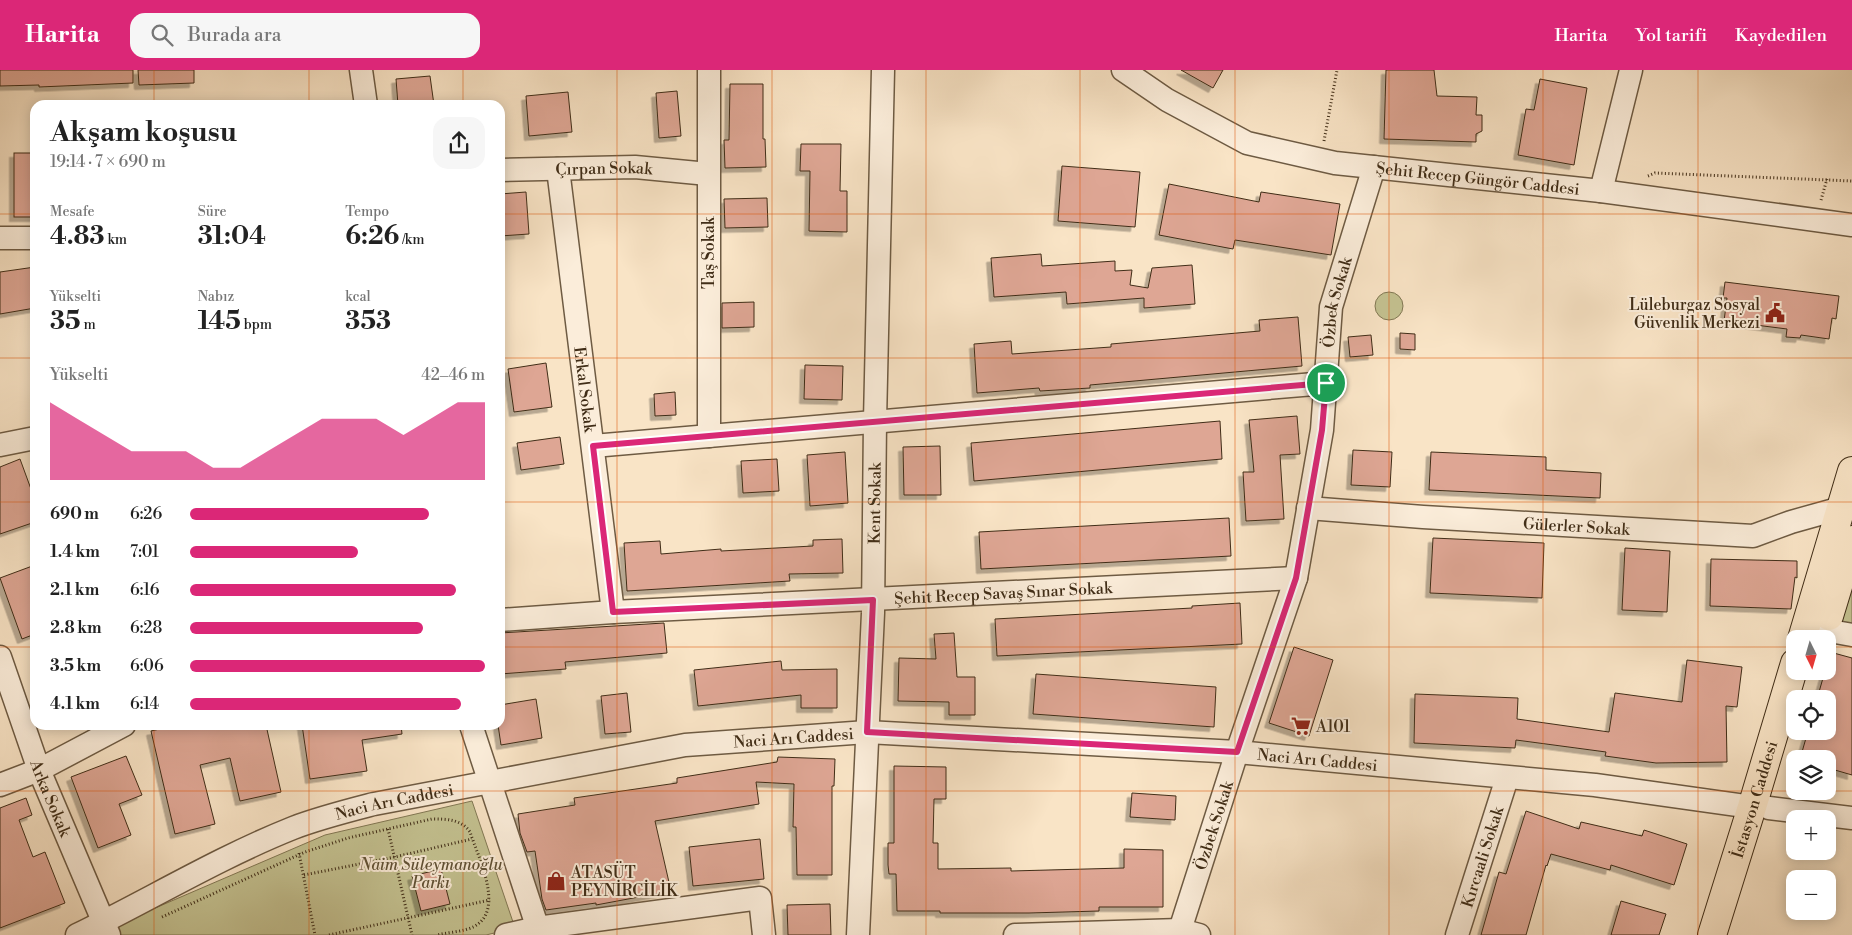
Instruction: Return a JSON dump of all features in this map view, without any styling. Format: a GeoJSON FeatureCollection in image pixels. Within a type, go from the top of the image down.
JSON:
{"type":"FeatureCollection","features":[{"type":"Feature","properties":{"kind":"main road"},"geometry":{"type":"LineString","coordinates":[[1817,630],[1841,508],[1852,471]]}},
{"type":"Feature","properties":{"kind":"main road"},"geometry":{"type":"LineString","coordinates":[[1818,630],[1852,540]]}},
{"type":"Feature","properties":{"kind":"main road","name":"İstasyon Caddesi"},"geometry":{"type":"LineString","coordinates":[[1731,935],[1791,680]]}},
{"type":"Feature","properties":{"kind":"main road","name":"İstasyon Caddesi"},"geometry":{"type":"LineString","coordinates":[[1712,935],[1761,807],[1789,740]]}},
{"type":"Feature","properties":{"kind":"street"},"geometry":{"type":"LineString","coordinates":[[361,70],[365,100]]}},
{"type":"Feature","properties":{"kind":"street","name":"Taş Sokak"},"geometry":{"type":"LineString","coordinates":[[709,70],[709,436]]}},
{"type":"Feature","properties":{"kind":"street","name":"Kent Sokak"},"geometry":{"type":"LineString","coordinates":[[858,935],[873,600],[875,421],[884,70]]}},
{"type":"Feature","properties":{"kind":"street","name":"Şehit Recep Güngör Caddesi"},"geometry":{"type":"LineString","coordinates":[[1123,70],[1167,100],[1247,143],[1321,160],[1601,191],[1852,225]]}},
{"type":"Feature","properties":{"kind":"street"},"geometry":{"type":"LineString","coordinates":[[1601,191],[1631,70]]}},
{"type":"Feature","properties":{"kind":"street","name":"Çırpan Sokak"},"geometry":{"type":"LineString","coordinates":[[505,170],[635,167],[708,174]]}},
{"type":"Feature","properties":{"kind":"street","name":"Özbek Sokak"},"geometry":{"type":"LineString","coordinates":[[1190,932],[1237,752],[1296,578],[1322,430],[1330,307],[1374,167]]}},
{"type":"Feature","properties":{"kind":"street","name":"Erkal Sokak"},"geometry":{"type":"LineString","coordinates":[[558,169],[613,612]]}},
{"type":"Feature","properties":{"kind":"street"},"geometry":{"type":"LineString","coordinates":[[0,238],[30,238]]}},
{"type":"Feature","properties":{"kind":"street"},"geometry":{"type":"LineString","coordinates":[[593,446],[1326,383]]}},
{"type":"Feature","properties":{"kind":"street"},"geometry":{"type":"LineString","coordinates":[[0,445],[30,439]]}},
{"type":"Feature","properties":{"kind":"street","name":"Gülerler Sokak"},"geometry":{"type":"LineString","coordinates":[[1308,508],[1753,536],[1792,522],[1841,508]]}},
{"type":"Feature","properties":{"kind":"street","name":"Şehit Recep Savaş Sınar Sokak"},"geometry":{"type":"LineString","coordinates":[[505,620],[613,612],[1296,578]]}},
{"type":"Feature","properties":{"kind":"street"},"geometry":{"type":"LineString","coordinates":[[1836,635],[1852,635]]}},
{"type":"Feature","properties":{"kind":"street","name":"Arka Sokak"},"geometry":{"type":"LineString","coordinates":[[0,657],[40,770],[107,929]]}},
{"type":"Feature","properties":{"kind":"street"},"geometry":{"type":"LineString","coordinates":[[0,785],[40,770],[115,730]]}},
{"type":"Feature","properties":{"kind":"street"},"geometry":{"type":"LineString","coordinates":[[473,730],[538,932]]}},
{"type":"Feature","properties":{"kind":"street","name":"Naci Arı Caddesi"},"geometry":{"type":"LineString","coordinates":[[77,935],[107,929],[204,869],[293,828],[374,804],[685,745],[867,732],[1237,752],[1595,785],[1852,818]]}},
{"type":"Feature","properties":{"kind":"street","name":"Kırcaali Sokak"},"geometry":{"type":"LineString","coordinates":[[1457,935],[1507,778]]}},
{"type":"Feature","properties":{"kind":"street"},"geometry":{"type":"LineString","coordinates":[[506,935],[538,932],[760,898],[764,935]]}},
{"type":"Feature","properties":{"kind":"street"},"geometry":{"type":"LineString","coordinates":[[1015,935],[1190,932]]}},
{"type":"Feature","properties":{"kind":"path"},"geometry":{"type":"LineString","coordinates":[[1321,160],[1337,70]]}},
{"type":"Feature","properties":{"kind":"path"},"geometry":{"type":"LineString","coordinates":[[1646,176],[1655,173],[1852,181]]}},
{"type":"Feature","properties":{"kind":"path"},"geometry":{"type":"LineString","coordinates":[[160,918],[299,854],[348,838],[432,819],[444,819],[465,824],[472,838],[490,900],[488,912],[483,921],[473,927],[437,935]]}},
{"type":"Feature","properties":{"kind":"path"},"geometry":{"type":"LineString","coordinates":[[293,828],[315,935]]}},
{"type":"Feature","properties":{"kind":"path"},"geometry":{"type":"LineString","coordinates":[[388,829],[412,935]]}},
{"type":"Feature","properties":{"kind":"path"},"geometry":{"type":"LineString","coordinates":[[304,875],[472,838]]}},
{"type":"Feature","properties":{"kind":"path"},"geometry":{"type":"LineString","coordinates":[[329,935],[490,900]]}},
{"type":"Feature","properties":{"kind":"green space"},"geometry":{"type":"Polygon","coordinates":[[[1389,292],[1399,296],[1403,306],[1399,316],[1389,320],[1379,316],[1375,306],[1379,296],[1389,292]]]}},
{"type":"Feature","properties":{"kind":"green space"},"geometry":{"type":"Polygon","coordinates":[[[1852,563],[1852,625],[1832,623],[1852,563]]]}},
{"type":"Feature","properties":{"kind":"green space","name":"Naim Süleymanoğlu Parkı"},"geometry":{"type":"Polygon","coordinates":[[[472,801],[515,928],[486,935],[114,935],[111,927],[325,835],[472,801]]]}},
{"type":"Feature","properties":{"kind":"building"},"geometry":{"type":"Polygon","coordinates":[[[0,70],[133,70],[133,83],[39,87],[39,85],[0,86],[0,70]]]}},
{"type":"Feature","properties":{"kind":"building"},"geometry":{"type":"Polygon","coordinates":[[[138,70],[194,70],[194,83],[139,85],[138,70]]]}},
{"type":"Feature","properties":{"kind":"building"},"geometry":{"type":"Polygon","coordinates":[[[1181,70],[1223,70],[1213,88],[1181,70]]]}},
{"type":"Feature","properties":{"kind":"building"},"geometry":{"type":"Polygon","coordinates":[[[1386,70],[1434,70],[1437,96],[1477,97],[1476,115],[1482,115],[1482,131],[1476,134],[1476,142],[1384,139],[1386,70]]]}},
{"type":"Feature","properties":{"kind":"building"},"geometry":{"type":"Polygon","coordinates":[[[430,76],[433,100],[398,100],[396,79],[430,76]]]}},
{"type":"Feature","properties":{"kind":"building"},"geometry":{"type":"Polygon","coordinates":[[[1540,79],[1587,88],[1574,165],[1518,155],[1526,109],[1534,110],[1540,79]]]}},
{"type":"Feature","properties":{"kind":"building"},"geometry":{"type":"Polygon","coordinates":[[[730,84],[763,84],[763,139],[765,139],[766,167],[725,168],[724,140],[729,140],[730,84]]]}},
{"type":"Feature","properties":{"kind":"building"},"geometry":{"type":"Polygon","coordinates":[[[677,91],[681,136],[659,138],[656,93],[677,91]]]}},
{"type":"Feature","properties":{"kind":"building"},"geometry":{"type":"Polygon","coordinates":[[[568,92],[572,132],[529,136],[526,96],[568,92]]]}},
{"type":"Feature","properties":{"kind":"building"},"geometry":{"type":"Polygon","coordinates":[[[801,144],[841,144],[840,191],[847,191],[847,232],[809,231],[810,171],[800,171],[801,144]]]}},
{"type":"Feature","properties":{"kind":"building"},"geometry":{"type":"Polygon","coordinates":[[[14,153],[30,153],[30,217],[14,217],[14,153]]]}},
{"type":"Feature","properties":{"kind":"building"},"geometry":{"type":"Polygon","coordinates":[[[1062,166],[1140,172],[1135,227],[1058,221],[1062,166]]]}},
{"type":"Feature","properties":{"kind":"building"},"geometry":{"type":"Polygon","coordinates":[[[1169,184],[1259,202],[1261,192],[1340,204],[1331,255],[1235,240],[1233,249],[1159,235],[1169,184]]]}},
{"type":"Feature","properties":{"kind":"building"},"geometry":{"type":"Polygon","coordinates":[[[526,192],[529,234],[505,236],[505,194],[526,192]]]}},
{"type":"Feature","properties":{"kind":"building"},"geometry":{"type":"Polygon","coordinates":[[[767,198],[768,227],[725,228],[724,199],[767,198]]]}},
{"type":"Feature","properties":{"kind":"building"},"geometry":{"type":"Polygon","coordinates":[[[1041,254],[1042,266],[1115,261],[1115,271],[1132,270],[1130,285],[1148,288],[1152,268],[1192,265],[1195,304],[1144,308],[1144,298],[1067,304],[1066,292],[994,297],[991,258],[1041,254]]]}},
{"type":"Feature","properties":{"kind":"building"},"geometry":{"type":"Polygon","coordinates":[[[30,268],[30,309],[0,314],[0,272],[30,268]]]}},
{"type":"Feature","properties":{"kind":"building"},"geometry":{"type":"Polygon","coordinates":[[[1725,282],[1839,296],[1836,319],[1832,318],[1829,339],[1801,335],[1800,338],[1786,337],[1787,329],[1724,321],[1727,298],[1723,298],[1725,282]]]}},
{"type":"Feature","properties":{"kind":"building"},"geometry":{"type":"Polygon","coordinates":[[[754,302],[754,327],[722,328],[722,303],[754,302]]]}},
{"type":"Feature","properties":{"kind":"building"},"geometry":{"type":"Polygon","coordinates":[[[1298,317],[1302,366],[1090,385],[1090,388],[1040,391],[1039,388],[977,393],[974,344],[1011,341],[1012,354],[1111,347],[1111,344],[1260,331],[1259,320],[1298,317]]]}},
{"type":"Feature","properties":{"kind":"building"},"geometry":{"type":"Polygon","coordinates":[[[1400,333],[1415,334],[1415,350],[1400,349],[1400,333]]]}},
{"type":"Feature","properties":{"kind":"building"},"geometry":{"type":"Polygon","coordinates":[[[1371,335],[1373,355],[1350,357],[1348,337],[1371,335]]]}},
{"type":"Feature","properties":{"kind":"building"},"geometry":{"type":"Polygon","coordinates":[[[546,363],[552,407],[514,412],[508,369],[546,363]]]}},
{"type":"Feature","properties":{"kind":"building"},"geometry":{"type":"Polygon","coordinates":[[[805,365],[843,366],[842,400],[804,399],[805,365]]]}},
{"type":"Feature","properties":{"kind":"building"},"geometry":{"type":"Polygon","coordinates":[[[675,392],[676,415],[655,416],[654,394],[675,392]]]}},
{"type":"Feature","properties":{"kind":"building"},"geometry":{"type":"Polygon","coordinates":[[[1297,416],[1300,454],[1280,455],[1284,519],[1246,521],[1243,472],[1254,472],[1249,420],[1297,416]]]}},
{"type":"Feature","properties":{"kind":"building"},"geometry":{"type":"Polygon","coordinates":[[[1220,421],[1222,459],[974,481],[971,443],[1220,421]]]}},
{"type":"Feature","properties":{"kind":"building"},"geometry":{"type":"Polygon","coordinates":[[[560,437],[564,464],[521,470],[517,443],[560,437]]]}},
{"type":"Feature","properties":{"kind":"building"},"geometry":{"type":"Polygon","coordinates":[[[940,446],[941,495],[904,495],[903,447],[940,446]]]}},
{"type":"Feature","properties":{"kind":"building"},"geometry":{"type":"Polygon","coordinates":[[[1353,450],[1392,452],[1390,487],[1351,485],[1353,450]]]}},
{"type":"Feature","properties":{"kind":"building"},"geometry":{"type":"Polygon","coordinates":[[[845,452],[848,503],[810,506],[807,455],[845,452]]]}},
{"type":"Feature","properties":{"kind":"building"},"geometry":{"type":"Polygon","coordinates":[[[1431,452],[1546,457],[1546,470],[1601,473],[1600,498],[1429,490],[1431,452]]]}},
{"type":"Feature","properties":{"kind":"building"},"geometry":{"type":"Polygon","coordinates":[[[20,459],[30,486],[30,524],[0,534],[0,467],[20,459]]]}},
{"type":"Feature","properties":{"kind":"building"},"geometry":{"type":"Polygon","coordinates":[[[777,459],[779,491],[743,493],[741,461],[777,459]]]}},
{"type":"Feature","properties":{"kind":"building"},"geometry":{"type":"Polygon","coordinates":[[[1229,518],[1231,556],[981,569],[979,532],[1229,518]]]}},
{"type":"Feature","properties":{"kind":"building"},"geometry":{"type":"Polygon","coordinates":[[[1433,538],[1544,543],[1542,598],[1430,593],[1433,538]]]}},
{"type":"Feature","properties":{"kind":"building"},"geometry":{"type":"Polygon","coordinates":[[[842,539],[843,573],[789,574],[790,581],[627,591],[624,543],[660,541],[661,554],[721,549],[721,551],[813,546],[813,540],[842,539]]]}},
{"type":"Feature","properties":{"kind":"building"},"geometry":{"type":"Polygon","coordinates":[[[1625,548],[1670,551],[1667,612],[1622,610],[1625,548]]]}},
{"type":"Feature","properties":{"kind":"building"},"geometry":{"type":"Polygon","coordinates":[[[1711,559],[1797,561],[1797,578],[1795,577],[1791,609],[1710,606],[1711,559]]]}},
{"type":"Feature","properties":{"kind":"building"},"geometry":{"type":"Polygon","coordinates":[[[30,567],[30,636],[22,639],[0,578],[30,567]]]}},
{"type":"Feature","properties":{"kind":"building"},"geometry":{"type":"Polygon","coordinates":[[[1240,603],[1242,644],[997,656],[995,619],[1192,608],[1192,606],[1240,603]]]}},
{"type":"Feature","properties":{"kind":"building"},"geometry":{"type":"Polygon","coordinates":[[[664,623],[667,653],[565,662],[566,669],[505,674],[505,633],[664,623]]]}},
{"type":"Feature","properties":{"kind":"building"},"geometry":{"type":"Polygon","coordinates":[[[954,633],[957,677],[975,677],[975,715],[949,715],[949,702],[898,701],[899,658],[936,659],[934,634],[954,633]]]}},
{"type":"Feature","properties":{"kind":"building"},"geometry":{"type":"Polygon","coordinates":[[[1294,647],[1333,660],[1309,736],[1269,723],[1294,647]]]}},
{"type":"Feature","properties":{"kind":"building"},"geometry":{"type":"Polygon","coordinates":[[[1836,654],[1852,658],[1852,775],[1836,770],[1836,750],[1803,750],[1805,740],[1836,740],[1836,690],[1820,690],[1822,680],[1836,680],[1836,654]]]}},
{"type":"Feature","properties":{"kind":"building"},"geometry":{"type":"Polygon","coordinates":[[[1687,660],[1742,667],[1737,707],[1726,706],[1727,762],[1656,763],[1605,756],[1606,752],[1516,740],[1515,748],[1414,743],[1415,694],[1518,698],[1517,719],[1609,732],[1615,693],[1682,702],[1687,660]]]}},
{"type":"Feature","properties":{"kind":"building"},"geometry":{"type":"Polygon","coordinates":[[[781,661],[782,670],[837,669],[837,708],[801,708],[801,695],[698,706],[694,670],[781,661]]]}},
{"type":"Feature","properties":{"kind":"building"},"geometry":{"type":"Polygon","coordinates":[[[1036,674],[1216,687],[1214,727],[1033,714],[1036,674]]]}},
{"type":"Feature","properties":{"kind":"building"},"geometry":{"type":"Polygon","coordinates":[[[627,693],[631,732],[605,734],[601,696],[627,693]]]}},
{"type":"Feature","properties":{"kind":"building"},"geometry":{"type":"Polygon","coordinates":[[[536,699],[542,738],[501,745],[499,730],[505,730],[505,704],[536,699]]]}},
{"type":"Feature","properties":{"kind":"building"},"geometry":{"type":"Polygon","coordinates":[[[267,730],[281,792],[240,801],[230,758],[200,765],[215,824],[175,834],[151,731],[267,730]]]}},
{"type":"Feature","properties":{"kind":"building"},"geometry":{"type":"Polygon","coordinates":[[[303,730],[402,730],[402,734],[362,740],[367,771],[310,779],[303,730]]]}},
{"type":"Feature","properties":{"kind":"building"},"geometry":{"type":"Polygon","coordinates":[[[126,756],[142,795],[119,804],[131,835],[98,848],[71,777],[126,756]]]}},
{"type":"Feature","properties":{"kind":"building"},"geometry":{"type":"Polygon","coordinates":[[[778,757],[835,759],[834,786],[832,786],[832,875],[797,875],[796,827],[793,827],[794,784],[756,782],[759,804],[655,821],[671,891],[596,905],[596,903],[546,910],[542,899],[535,851],[527,852],[520,833],[518,814],[575,805],[574,798],[677,783],[677,778],[777,762],[778,757]]]}},
{"type":"Feature","properties":{"kind":"building"},"geometry":{"type":"Polygon","coordinates":[[[894,766],[946,767],[946,799],[934,799],[933,843],[938,843],[938,869],[1011,868],[1011,871],[1124,868],[1124,849],[1163,850],[1163,907],[1099,907],[1099,911],[1029,913],[897,911],[896,874],[889,874],[888,865],[888,843],[894,843],[894,766]]]}},
{"type":"Feature","properties":{"kind":"building"},"geometry":{"type":"Polygon","coordinates":[[[1132,793],[1176,796],[1175,820],[1130,817],[1132,793]]]}},
{"type":"Feature","properties":{"kind":"building"},"geometry":{"type":"Polygon","coordinates":[[[26,798],[32,815],[19,820],[33,857],[45,852],[65,903],[0,928],[0,808],[26,798]]]}},
{"type":"Feature","properties":{"kind":"building"},"geometry":{"type":"Polygon","coordinates":[[[1526,811],[1579,829],[1581,822],[1642,836],[1644,830],[1687,844],[1674,885],[1611,865],[1610,870],[1551,854],[1546,865],[1526,935],[1481,935],[1499,872],[1506,874],[1526,811]]]}},
{"type":"Feature","properties":{"kind":"building"},"geometry":{"type":"Polygon","coordinates":[[[760,839],[764,879],[693,886],[689,847],[760,839]]]}},
{"type":"Feature","properties":{"kind":"building"},"geometry":{"type":"Polygon","coordinates":[[[441,869],[450,904],[421,911],[412,876],[441,869]]]}},
{"type":"Feature","properties":{"kind":"building"},"geometry":{"type":"Polygon","coordinates":[[[1621,901],[1666,914],[1659,935],[1611,935],[1621,901]]]}},
{"type":"Feature","properties":{"kind":"building"},"geometry":{"type":"Polygon","coordinates":[[[830,904],[831,935],[788,935],[787,905],[830,904]]]}},
{"type":"Feature","properties":{"kind":"place","name":"Lüleburgaz Sosyal Güvenlik Merkezi"},"geometry":{"type":"Point","coordinates":[1775,313]}},
{"type":"Feature","properties":{"kind":"place","name":"A101"},"geometry":{"type":"Point","coordinates":[1301,726]}},
{"type":"Feature","properties":{"kind":"place","name":"ATASÜT PEYNİRCİLİK"},"geometry":{"type":"Point","coordinates":[556,881]}},
{"type":"Feature","properties":{"kind":"route"},"geometry":{"type":"LineString","coordinates":[[1326,383],[1322,430],[1296,578],[1237,752],[867,732],[873,600],[613,612],[593,446],[1326,383]]}}]}
